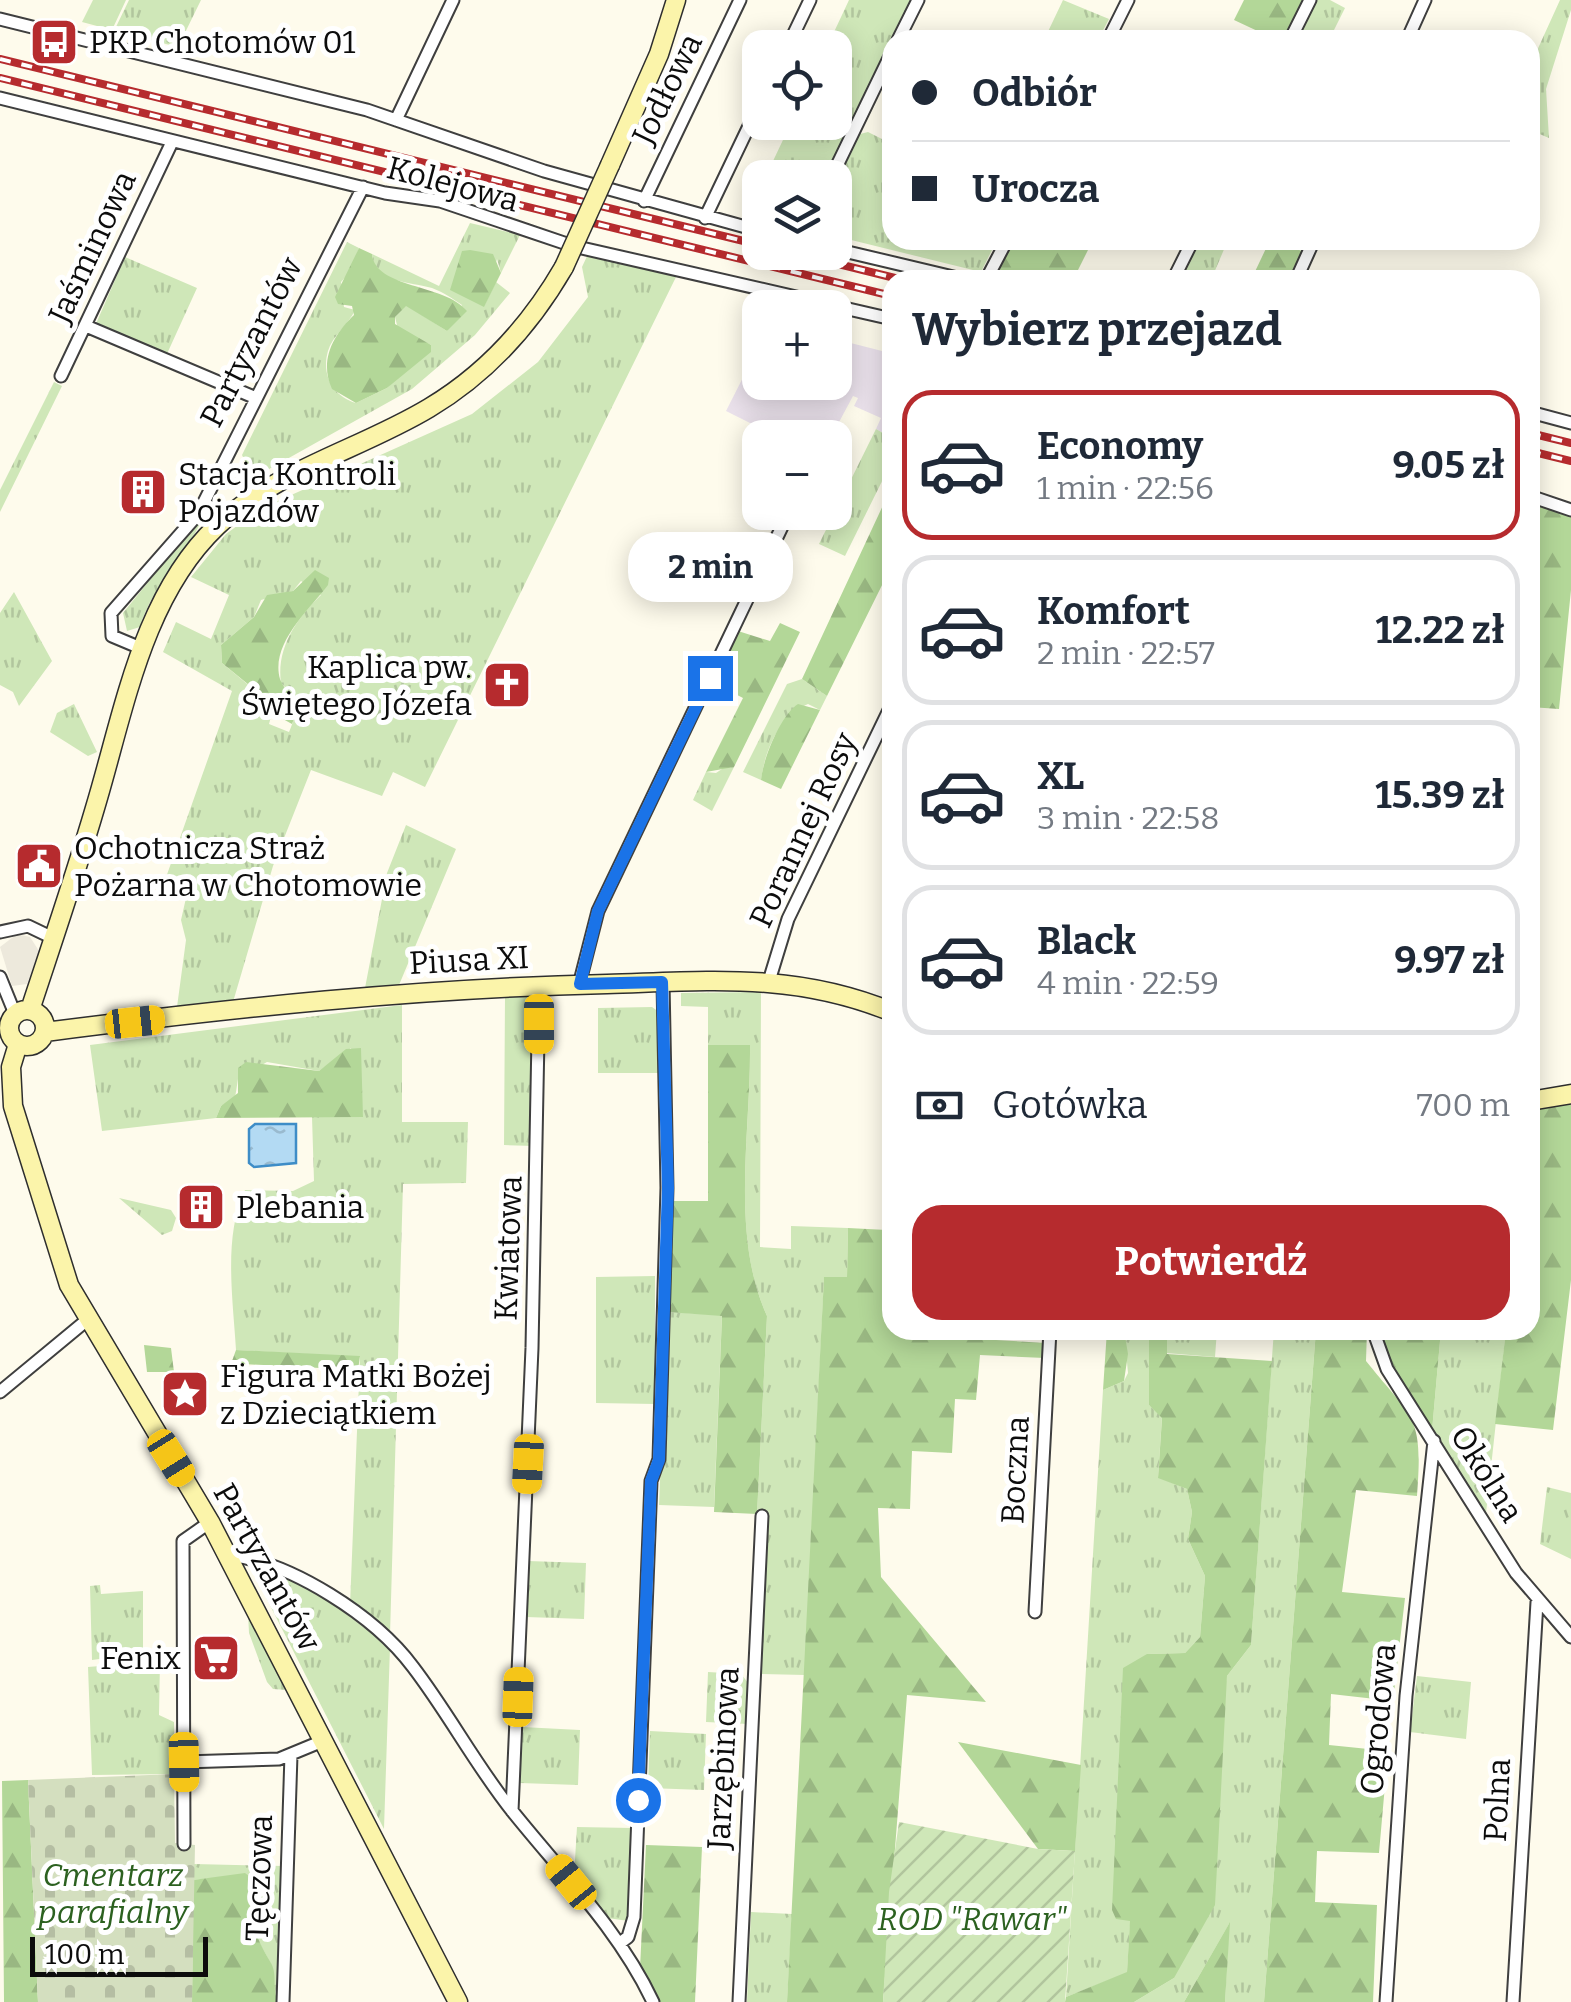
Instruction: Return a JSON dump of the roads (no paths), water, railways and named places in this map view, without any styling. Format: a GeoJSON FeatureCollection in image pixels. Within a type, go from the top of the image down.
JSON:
{"type":"FeatureCollection","features":[{"type":"Feature","properties":{"kind":"street"},"geometry":{"type":"LineString","coordinates":[[396,120],[453,0]]}},
{"type":"Feature","properties":{"kind":"street"},"geometry":{"type":"LineString","coordinates":[[0,977],[22,1012],[43,1019],[45,1032],[36,1044],[18,1044],[9,1029],[22,1012],[53,938],[143,649],[176,574],[216,527],[283,479],[429,408],[477,374],[528,321],[564,267],[659,54],[676,0]]}},
{"type":"Feature","properties":{"kind":"street","name":"Jodłowa"},"geometry":{"type":"LineString","coordinates":[[644,201],[740,0]]}},
{"type":"Feature","properties":{"kind":"street"},"geometry":{"type":"LineString","coordinates":[[796,30],[810,0]]}},
{"type":"Feature","properties":{"kind":"street"},"geometry":{"type":"LineString","coordinates":[[903,30],[918,0]]}},
{"type":"Feature","properties":{"kind":"street"},"geometry":{"type":"LineString","coordinates":[[1113,30],[1128,0]]}},
{"type":"Feature","properties":{"kind":"street"},"geometry":{"type":"LineString","coordinates":[[1295,30],[1310,0]]}},
{"type":"Feature","properties":{"kind":"street"},"geometry":{"type":"LineString","coordinates":[[1412,30],[1425,0]]}},
{"type":"Feature","properties":{"kind":"street","name":"Kolejowa"},"geometry":{"type":"LineString","coordinates":[[0,20],[396,120],[644,201],[742,227]]}},
{"type":"Feature","properties":{"kind":"street"},"geometry":{"type":"LineString","coordinates":[[840,160],[882,73]]}},
{"type":"Feature","properties":{"kind":"street","name":"Kolejowa"},"geometry":{"type":"LineString","coordinates":[[0,98],[362,187],[440,202],[573,246],[882,316]]}},
{"type":"Feature","properties":{"kind":"street"},"geometry":{"type":"LineString","coordinates":[[705,218],[742,140]]}},
{"type":"Feature","properties":{"kind":"street","name":"Jaśminowa"},"geometry":{"type":"LineString","coordinates":[[61,376],[172,142]]}},
{"type":"Feature","properties":{"kind":"street","name":"Partyzantów"},"geometry":{"type":"LineString","coordinates":[[143,649],[112,636],[110,613],[198,514],[362,187]]}},
{"type":"Feature","properties":{"kind":"street"},"geometry":{"type":"LineString","coordinates":[[852,253],[924,270]]}},
{"type":"Feature","properties":{"kind":"street"},"geometry":{"type":"LineString","coordinates":[[86,326],[256,398]]}},
{"type":"Feature","properties":{"kind":"street"},"geometry":{"type":"LineString","coordinates":[[1540,415],[1571,423]]}},
{"type":"Feature","properties":{"kind":"street"},"geometry":{"type":"LineString","coordinates":[[1540,499],[1571,510]]}},
{"type":"Feature","properties":{"kind":"street"},"geometry":{"type":"LineString","coordinates":[[580,984],[598,911],[780,530]]}},
{"type":"Feature","properties":{"kind":"street","name":"Porannej Rosy"},"geometry":{"type":"LineString","coordinates":[[768,982],[788,919],[882,725]]}},
{"type":"Feature","properties":{"kind":"street"},"geometry":{"type":"LineString","coordinates":[[0,932],[28,926],[53,938]]}},
{"type":"Feature","properties":{"kind":"street"},"geometry":{"type":"LineString","coordinates":[[620,1944],[628,1937],[634,1917],[651,1481],[659,1460],[668,1188],[662,982]]}},
{"type":"Feature","properties":{"kind":"street","name":"Piusa XI"},"geometry":{"type":"LineString","coordinates":[[45,1032],[360,996],[580,984],[768,982],[822,987],[882,1008]]}},
{"type":"Feature","properties":{"kind":"street","name":"Kwiatowa"},"geometry":{"type":"LineString","coordinates":[[512,1812],[537,1194],[540,986]]}},
{"type":"Feature","properties":{"kind":"street","name":"Partyzantów"},"geometry":{"type":"LineString","coordinates":[[18,1044],[6,1102],[54,1245],[88,1320],[228,1555],[458,2002]]}},
{"type":"Feature","properties":{"kind":"street"},"geometry":{"type":"LineString","coordinates":[[1540,1099],[1571,1094]]}},
{"type":"Feature","properties":{"kind":"street"},"geometry":{"type":"LineString","coordinates":[[0,1392],[88,1320]]}},
{"type":"Feature","properties":{"kind":"street","name":"Boczna"},"geometry":{"type":"LineString","coordinates":[[1035,1612],[1049,1340]]}},
{"type":"Feature","properties":{"kind":"street","name":"Okólna"},"geometry":{"type":"LineString","coordinates":[[1377,1340],[1387,1369],[1536,1602],[1571,1636]]}},
{"type":"Feature","properties":{"kind":"street","name":"Ogrodowa"},"geometry":{"type":"LineString","coordinates":[[1386,2002],[1406,1696],[1434,1441]]}},
{"type":"Feature","properties":{"kind":"street","name":"Jarzębinowa"},"geometry":{"type":"LineString","coordinates":[[739,2002],[762,1516]]}},
{"type":"Feature","properties":{"kind":"street"},"geometry":{"type":"LineString","coordinates":[[184,1844],[183,1541],[210,1522]]}},
{"type":"Feature","properties":{"kind":"street"},"geometry":{"type":"LineString","coordinates":[[228,1555],[248,1557],[303,1578],[397,1648],[512,1812],[620,1944],[653,2002]]}},
{"type":"Feature","properties":{"kind":"street","name":"Polna"},"geometry":{"type":"LineString","coordinates":[[1513,2002],[1536,1602]]}},
{"type":"Feature","properties":{"kind":"street"},"geometry":{"type":"LineString","coordinates":[[184,1762],[290,1755],[326,1740]]}},
{"type":"Feature","properties":{"kind":"street","name":"Tęczowa"},"geometry":{"type":"LineString","coordinates":[[284,2002],[290,1755]]}},
{"type":"Feature","properties":{"kind":"water"},"geometry":{"type":"Polygon","coordinates":[[[255,1124],[296,1124],[296,1163],[254,1167],[249,1163],[249,1129],[255,1124]]]}},
{"type":"Feature","properties":{"kind":"railway"},"geometry":{"type":"LineString","coordinates":[[0,59],[742,241]]}},
{"type":"Feature","properties":{"kind":"railway"},"geometry":{"type":"LineString","coordinates":[[0,78],[882,294]]}},
{"type":"Feature","properties":{"kind":"railway"},"geometry":{"type":"LineString","coordinates":[[852,267],[882,275]]}},
{"type":"Feature","properties":{"kind":"railway"},"geometry":{"type":"LineString","coordinates":[[1540,435],[1571,443]]}},
{"type":"Feature","properties":{"kind":"railway"},"geometry":{"type":"LineString","coordinates":[[1540,453],[1571,461]]}},
{"type":"Feature","properties":{"kind":"place","name":"PKP Chotomów 01"},"geometry":{"type":"Point","coordinates":[54,42]}},
{"type":"Feature","properties":{"kind":"place","name":"Stacja Kontroli Pojazdów"},"geometry":{"type":"Point","coordinates":[143,492]}},
{"type":"Feature","properties":{"kind":"place","name":"Kaplica pw. Świętego Józefa"},"geometry":{"type":"Point","coordinates":[507,685]}},
{"type":"Feature","properties":{"kind":"place","name":"Ochotnicza Straż Pożarna w Chotomowie"},"geometry":{"type":"Point","coordinates":[39,866]}},
{"type":"Feature","properties":{"kind":"place","name":"Plebania"},"geometry":{"type":"Point","coordinates":[201,1207]}},
{"type":"Feature","properties":{"kind":"place","name":"Figura Matki Bożej z Dzieciątkiem"},"geometry":{"type":"Point","coordinates":[185,1394]}},
{"type":"Feature","properties":{"kind":"place","name":"Fenix"},"geometry":{"type":"Point","coordinates":[216,1658]}},
{"type":"Feature","properties":{"kind":"park label","name":"Cmentarz parafialny"},"geometry":{"type":"Point","coordinates":[113,1894]}},
{"type":"Feature","properties":{"kind":"park label","name":"ROD \"Rawar\""},"geometry":{"type":"Point","coordinates":[972,1919]}}]}
